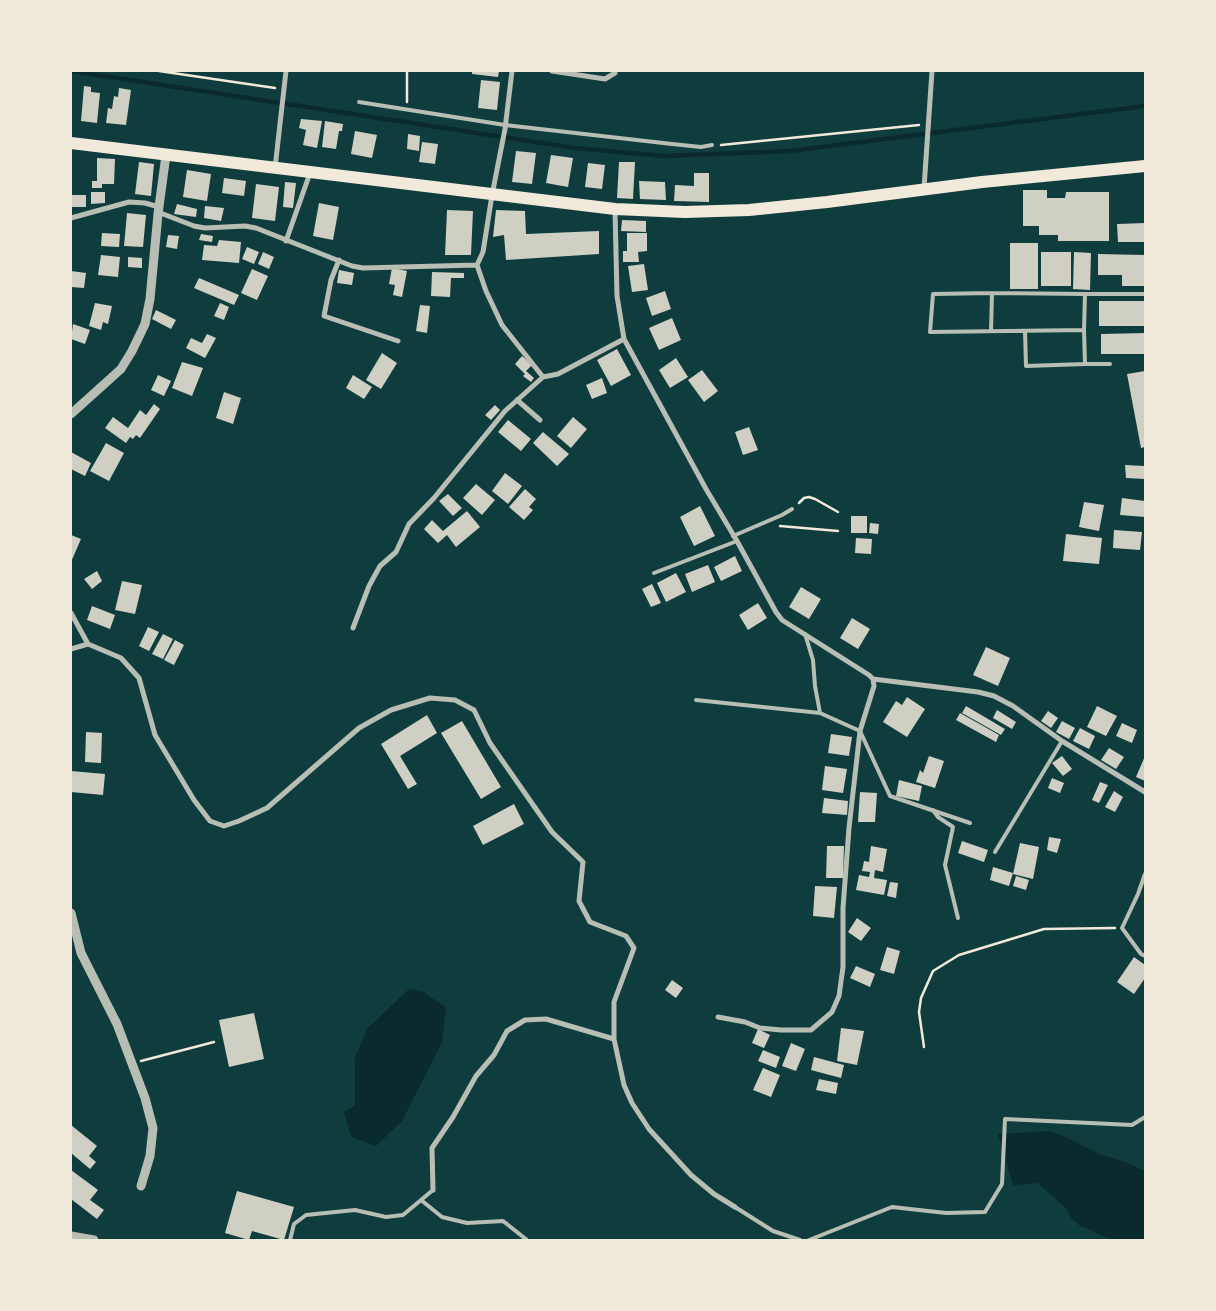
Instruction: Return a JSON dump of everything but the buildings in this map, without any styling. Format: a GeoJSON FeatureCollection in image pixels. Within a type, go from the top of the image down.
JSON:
{"type":"FeatureCollection","features":[{"type":"Feature","properties":{"kind":"main road"},"geometry":{"type":"LineString","coordinates":[[71,143],[615,209],[685,212],[749,210],[923,191],[982,182],[1145,166]]}},
{"type":"Feature","properties":{"kind":"street"},"geometry":{"type":"LineString","coordinates":[[275,168],[286,71]]}},
{"type":"Feature","properties":{"kind":"street"},"geometry":{"type":"LineString","coordinates":[[477,265],[484,252],[492,195],[505,127],[512,71]]}},
{"type":"Feature","properties":{"kind":"street"},"geometry":{"type":"LineString","coordinates":[[552,71],[605,79],[615,73]]}},
{"type":"Feature","properties":{"kind":"street"},"geometry":{"type":"LineString","coordinates":[[923,191],[932,71]]}},
{"type":"Feature","properties":{"kind":"street"},"geometry":{"type":"LineString","coordinates":[[71,414],[121,369],[145,324],[150,299],[158,210],[166,155]]}},
{"type":"Feature","properties":{"kind":"street"},"geometry":{"type":"LineString","coordinates":[[286,241],[310,173]]}},
{"type":"Feature","properties":{"kind":"street"},"geometry":{"type":"LineString","coordinates":[[71,218],[129,202],[145,203],[194,226],[205,228],[245,226],[256,228],[352,266],[363,268],[477,265]]}},
{"type":"Feature","properties":{"kind":"street"},"geometry":{"type":"LineString","coordinates":[[615,209],[617,296],[624,339],[706,489],[782,620],[873,679],[978,692],[994,696],[1013,706],[1062,741],[1145,792]]}},
{"type":"Feature","properties":{"kind":"street"},"geometry":{"type":"LineString","coordinates":[[339,260],[331,280],[324,316],[398,341]]}},
{"type":"Feature","properties":{"kind":"street"},"geometry":{"type":"LineString","coordinates":[[477,265],[502,325],[543,377]]}},
{"type":"Feature","properties":{"kind":"street"},"geometry":{"type":"LineString","coordinates":[[353,628],[369,586],[380,566],[396,552],[409,524],[434,498],[505,411],[543,377],[558,374],[624,339]]}},
{"type":"Feature","properties":{"kind":"street"},"geometry":{"type":"LineString","coordinates":[[517,400],[540,420]]}},
{"type":"Feature","properties":{"kind":"street"},"geometry":{"type":"LineString","coordinates":[[71,613],[88,644]]}},
{"type":"Feature","properties":{"kind":"street"},"geometry":{"type":"LineString","coordinates":[[71,648],[88,644],[121,658],[139,678],[155,735],[194,800],[210,820],[224,826],[267,808],[359,728],[391,710],[430,698],[455,700],[474,710],[490,743],[552,832],[583,862],[579,901],[590,922],[626,936],[634,948],[614,1002],[614,1039],[624,1085],[632,1103],[649,1128],[691,1175],[714,1194],[735,1207]]}},
{"type":"Feature","properties":{"kind":"street"},"geometry":{"type":"LineString","coordinates":[[718,1017],[744,1022],[760,1028],[811,1030],[832,1012],[839,996],[842,968],[843,908],[849,828],[860,731],[874,686],[873,679]]}},
{"type":"Feature","properties":{"kind":"street"},"geometry":{"type":"LineString","coordinates":[[71,912],[81,953],[118,1024],[153,1128],[150,1156],[141,1186]]}},
{"type":"Feature","properties":{"kind":"street"},"geometry":{"type":"LineString","coordinates":[[433,1190],[432,1148],[453,1117],[476,1076],[494,1054],[507,1032],[525,1020],[546,1019],[614,1039]]}},
{"type":"Feature","properties":{"kind":"street"},"geometry":{"type":"LineString","coordinates":[[71,1236],[94,1240]]}},
{"type":"Feature","properties":{"kind":"lane"},"geometry":{"type":"LineString","coordinates":[[359,102],[505,127],[672,144],[712,146]]}},
{"type":"Feature","properties":{"kind":"lane"},"geometry":{"type":"LineString","coordinates":[[991,331],[992,293]]}},
{"type":"Feature","properties":{"kind":"lane"},"geometry":{"type":"LineString","coordinates":[[1084,330],[930,332],[933,294],[1145,294]]}},
{"type":"Feature","properties":{"kind":"lane"},"geometry":{"type":"LineString","coordinates":[[1084,364],[1085,294]]}},
{"type":"Feature","properties":{"kind":"lane"},"geometry":{"type":"LineString","coordinates":[[1025,331],[1026,366],[1110,364]]}},
{"type":"Feature","properties":{"kind":"lane"},"geometry":{"type":"LineString","coordinates":[[733,536],[792,509]]}},
{"type":"Feature","properties":{"kind":"lane"},"geometry":{"type":"LineString","coordinates":[[654,573],[737,542]]}},
{"type":"Feature","properties":{"kind":"lane"},"geometry":{"type":"LineString","coordinates":[[805,634],[813,660],[820,713]]}},
{"type":"Feature","properties":{"kind":"lane"},"geometry":{"type":"LineString","coordinates":[[696,700],[820,713],[860,731],[890,796],[970,822]]}},
{"type":"Feature","properties":{"kind":"lane"},"geometry":{"type":"LineString","coordinates":[[995,852],[1062,741]]}},
{"type":"Feature","properties":{"kind":"lane"},"geometry":{"type":"LineString","coordinates":[[933,810],[938,817],[953,827],[946,865],[958,918]]}},
{"type":"Feature","properties":{"kind":"lane"},"geometry":{"type":"LineString","coordinates":[[1145,874],[1122,928],[1141,954],[1145,956]]}},
{"type":"Feature","properties":{"kind":"lane"},"geometry":{"type":"LineString","coordinates":[[809,1240],[892,1207],[946,1213],[985,1212],[1002,1184],[1005,1119],[1132,1125],[1145,1117]]}},
{"type":"Feature","properties":{"kind":"lane"},"geometry":{"type":"LineString","coordinates":[[290,1240],[294,1224],[306,1215],[356,1210],[386,1217],[403,1215],[433,1190]]}},
{"type":"Feature","properties":{"kind":"lane"},"geometry":{"type":"LineString","coordinates":[[421,1200],[442,1217],[467,1223],[503,1221],[527,1240]]}},
{"type":"Feature","properties":{"kind":"lane"},"geometry":{"type":"LineString","coordinates":[[735,1207],[773,1231],[800,1240]]}},
{"type":"Feature","properties":{"kind":"path"},"geometry":{"type":"LineString","coordinates":[[160,71],[284,91]]}},
{"type":"Feature","properties":{"kind":"path"},"geometry":{"type":"LineString","coordinates":[[406,109],[407,71]]}},
{"type":"Feature","properties":{"kind":"path"},"geometry":{"type":"LineString","coordinates":[[712,146],[927,127]]}},
{"type":"Feature","properties":{"kind":"path"},"geometry":{"type":"LineString","coordinates":[[792,509],[804,498],[809,497],[815,498],[838,512]]}},
{"type":"Feature","properties":{"kind":"path"},"geometry":{"type":"LineString","coordinates":[[784,526],[838,531]]}},
{"type":"Feature","properties":{"kind":"path"},"geometry":{"type":"LineString","coordinates":[[924,1047],[919,1012],[921,998],[933,971],[960,955],[1044,929],[1122,928]]}},
{"type":"Feature","properties":{"kind":"path"},"geometry":{"type":"LineString","coordinates":[[133,1064],[214,1042]]}},
{"type":"Feature","properties":{"kind":"water"},"geometry":{"type":"Polygon","coordinates":[[[409,989],[424,992],[446,1008],[442,1042],[402,1121],[376,1146],[351,1137],[344,1112],[355,1106],[355,1058],[367,1029],[409,989]]]}},
{"type":"Feature","properties":{"kind":"water"},"geometry":{"type":"Polygon","coordinates":[[[1050,1131],[1099,1154],[1128,1163],[1145,1171],[1145,1240],[1110,1240],[1080,1226],[1071,1218],[1066,1208],[1037,1183],[1013,1185],[998,1134],[1050,1131]]]}},
{"type":"Feature","properties":{"kind":"waterway"},"geometry":{"type":"LineString","coordinates":[[71,71],[575,148],[664,156],[790,151],[1145,106]]}}]}
